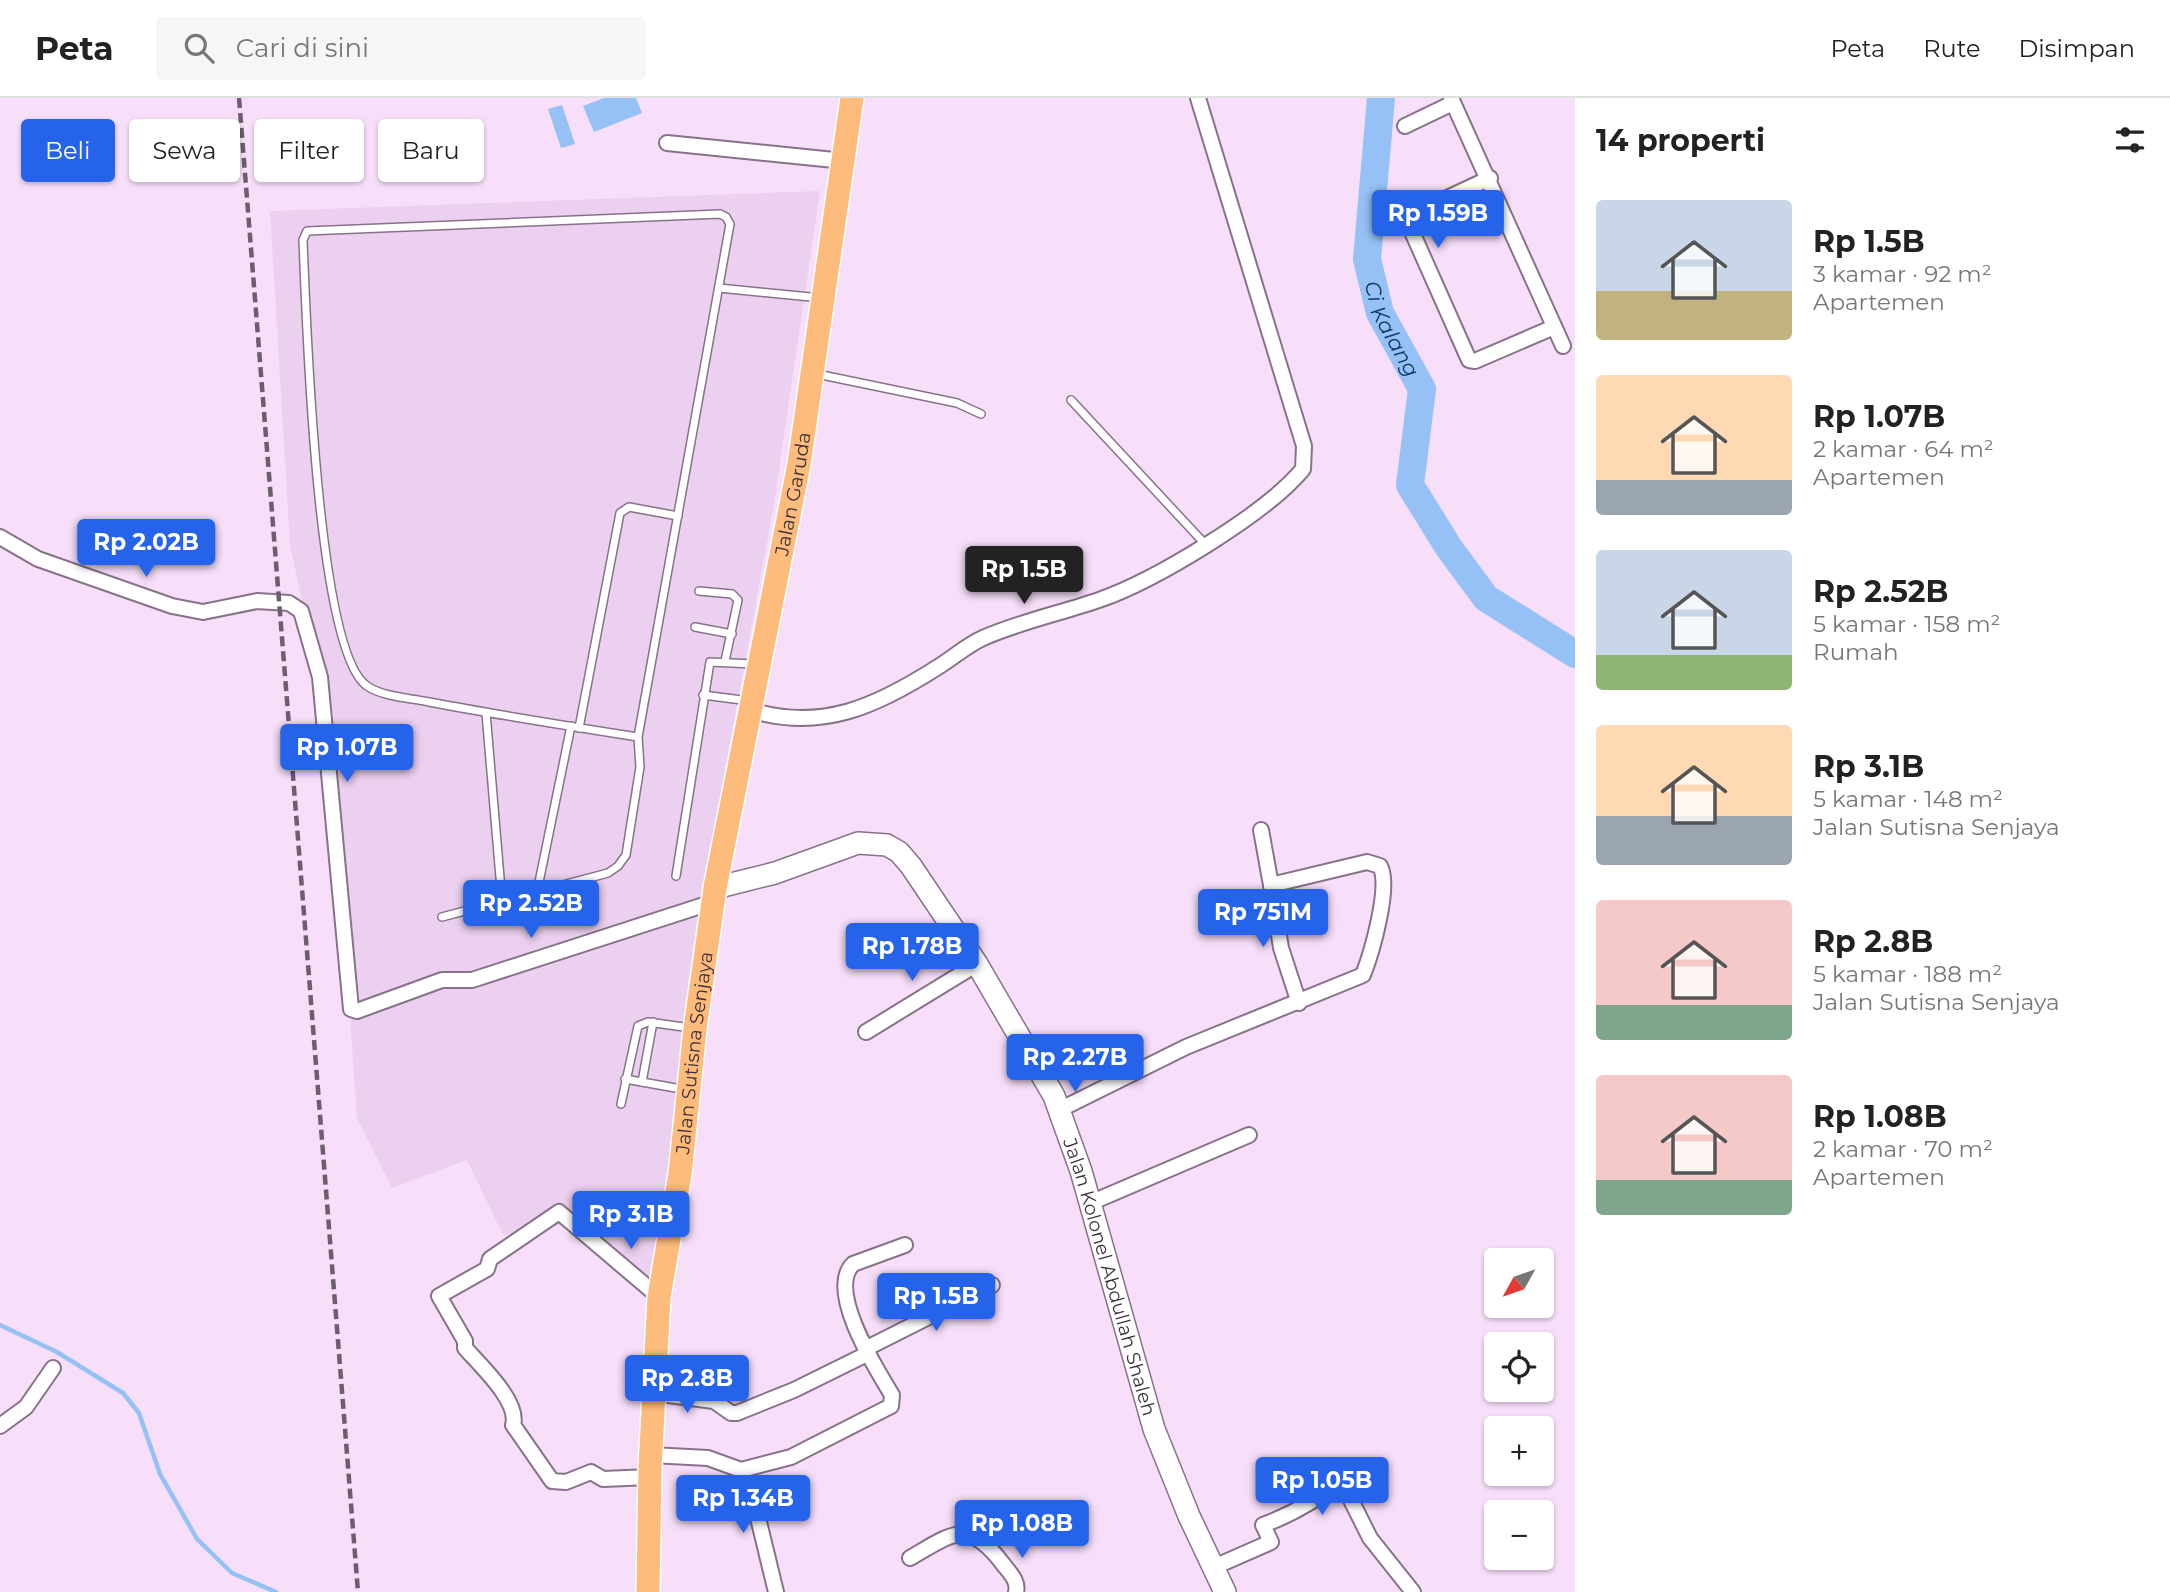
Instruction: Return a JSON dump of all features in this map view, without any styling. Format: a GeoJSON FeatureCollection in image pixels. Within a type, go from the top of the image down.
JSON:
{"type":"FeatureCollection","features":[{"type":"Feature","properties":{"kind":"main road","name":"Jalan Garuda"},"geometry":{"type":"LineString","coordinates":[[714,895],[800,464],[852,98]]}},
{"type":"Feature","properties":{"kind":"main road","name":"Jalan Kolonel Abdullah Shaleh"},"geometry":{"type":"LineString","coordinates":[[714,895],[848,845],[881,843],[893,848],[906,860],[977,964],[1038,1066],[1059,1110],[1090,1203],[1115,1299],[1154,1429],[1189,1516],[1225,1592]]}},
{"type":"Feature","properties":{"kind":"main road","name":"Jalan Sutisna Senjaya"},"geometry":{"type":"LineString","coordinates":[[648,1592],[650,1466],[659,1297],[680,1174],[687,1091],[714,895]]}},
{"type":"Feature","properties":{"kind":"street"},"geometry":{"type":"LineString","coordinates":[[750,706],[793,720],[858,710],[908,685],[985,637],[1102,599],[1170,567],[1292,482],[1303,470],[1304,446],[1198,98]]}},
{"type":"Feature","properties":{"kind":"street"},"geometry":{"type":"LineString","coordinates":[[1405,126],[1452,100],[1490,178],[1563,346]]}},
{"type":"Feature","properties":{"kind":"street"},"geometry":{"type":"LineString","coordinates":[[667,143],[844,161]]}},
{"type":"Feature","properties":{"kind":"street"},"geometry":{"type":"LineString","coordinates":[[1490,178],[1410,216],[1408,223],[1419,249],[1469,360],[1475,361],[1554,327]]}},
{"type":"Feature","properties":{"kind":"street"},"geometry":{"type":"LineString","coordinates":[[0,537],[37,559],[180,609],[203,611],[257,601],[289,603],[301,611],[320,677],[351,1009],[356,1011],[447,979],[472,979],[714,895]]}},
{"type":"Feature","properties":{"kind":"street"},"geometry":{"type":"LineString","coordinates":[[1261,830],[1281,948],[1299,1003]]}},
{"type":"Feature","properties":{"kind":"street"},"geometry":{"type":"LineString","coordinates":[[1059,1110],[1186,1046],[1299,1003],[1363,975],[1376,926],[1383,873],[1380,866],[1371,862],[1271,885]]}},
{"type":"Feature","properties":{"kind":"street"},"geometry":{"type":"LineString","coordinates":[[866,1031],[977,964]]}},
{"type":"Feature","properties":{"kind":"street"},"geometry":{"type":"LineString","coordinates":[[1090,1203],[1248,1135]]}},
{"type":"Feature","properties":{"kind":"street"},"geometry":{"type":"LineString","coordinates":[[659,1297],[559,1212],[489,1259],[487,1269],[439,1296],[465,1341],[465,1349],[510,1403],[515,1418],[513,1425],[552,1481],[566,1482],[591,1472],[603,1479],[650,1466],[708,1458],[741,1471],[791,1457],[888,1410],[892,1404],[892,1395],[866,1351],[850,1313],[848,1271],[853,1264],[905,1245]]}},
{"type":"Feature","properties":{"kind":"street"},"geometry":{"type":"LineString","coordinates":[[653,1393],[714,1401],[731,1413],[737,1413],[794,1390],[992,1285]]}},
{"type":"Feature","properties":{"kind":"street"},"geometry":{"type":"LineString","coordinates":[[0,1426],[26,1407],[53,1367]]}},
{"type":"Feature","properties":{"kind":"street"},"geometry":{"type":"LineString","coordinates":[[741,1471],[752,1493],[776,1592]]}},
{"type":"Feature","properties":{"kind":"street"},"geometry":{"type":"LineString","coordinates":[[1214,1567],[1271,1542],[1262,1525],[1292,1514],[1316,1500],[1341,1480],[1370,1538],[1413,1592]]}},
{"type":"Feature","properties":{"kind":"street"},"geometry":{"type":"LineString","coordinates":[[910,1558],[954,1535],[975,1535],[983,1539],[1014,1578],[1016,1592]]}},
{"type":"Feature","properties":{"kind":"lane"},"geometry":{"type":"LineString","coordinates":[[443,917],[608,873],[624,859],[640,767],[638,737],[730,228],[726,216],[720,214],[316,228],[305,233],[310,415],[334,607],[354,670],[362,682],[373,689],[486,713],[638,737]]}},
{"type":"Feature","properties":{"kind":"lane"},"geometry":{"type":"LineString","coordinates":[[719,289],[825,298]]}},
{"type":"Feature","properties":{"kind":"lane"},"geometry":{"type":"LineString","coordinates":[[813,373],[957,403],[981,414]]}},
{"type":"Feature","properties":{"kind":"lane"},"geometry":{"type":"LineString","coordinates":[[1070,400],[1205,544]]}},
{"type":"Feature","properties":{"kind":"lane"},"geometry":{"type":"LineString","coordinates":[[537,892],[620,513],[629,507],[678,516]]}},
{"type":"Feature","properties":{"kind":"lane"},"geometry":{"type":"LineString","coordinates":[[699,591],[736,596],[732,635],[725,661]]}},
{"type":"Feature","properties":{"kind":"lane"},"geometry":{"type":"LineString","coordinates":[[695,626],[732,635]]}},
{"type":"Feature","properties":{"kind":"lane"},"geometry":{"type":"LineString","coordinates":[[676,876],[710,662],[758,665]]}},
{"type":"Feature","properties":{"kind":"lane"},"geometry":{"type":"LineString","coordinates":[[703,695],[750,706]]}},
{"type":"Feature","properties":{"kind":"lane"},"geometry":{"type":"LineString","coordinates":[[486,713],[502,901]]}},
{"type":"Feature","properties":{"kind":"lane"},"geometry":{"type":"LineString","coordinates":[[621,1104],[637,1028],[644,1022],[653,1022],[695,1029]]}},
{"type":"Feature","properties":{"kind":"lane"},"geometry":{"type":"LineString","coordinates":[[642,1082],[653,1022]]}},
{"type":"Feature","properties":{"kind":"lane"},"geometry":{"type":"LineString","coordinates":[[625,1079],[687,1091]]}},
{"type":"Feature","properties":{"kind":"shaded area"},"geometry":{"type":"Polygon","coordinates":[[[820,191],[774,504],[701,901],[465,978],[355,1008],[323,671],[304,610],[290,545],[270,211],[820,191]]]}},
{"type":"Feature","properties":{"kind":"shaded area"},"geometry":{"type":"Polygon","coordinates":[[[708,909],[653,1286],[570,1223],[503,1235],[467,1160],[392,1188],[357,1118],[350,1017],[708,909]]]}},
{"type":"Feature","properties":{"kind":"water"},"geometry":{"type":"Polygon","coordinates":[[[604,98],[636,98],[642,113],[594,132],[583,106],[604,98]]]}},
{"type":"Feature","properties":{"kind":"water"},"geometry":{"type":"Polygon","coordinates":[[[562,105],[575,144],[561,148],[548,109],[562,105]]]}},
{"type":"Feature","properties":{"kind":"waterway","name":"Ci Kalang"},"geometry":{"type":"LineString","coordinates":[[1381,98],[1367,259],[1380,313],[1422,389],[1410,485],[1449,548],[1486,598],[1575,654]]}},
{"type":"Feature","properties":{"kind":"waterway"},"geometry":{"type":"LineString","coordinates":[[0,1325],[57,1352],[123,1393],[139,1413],[160,1474],[197,1539],[232,1573],[276,1592]]}},
{"type":"Feature","properties":{"kind":"railway"},"geometry":{"type":"LineString","coordinates":[[239,98],[358,1592]]}}]}
